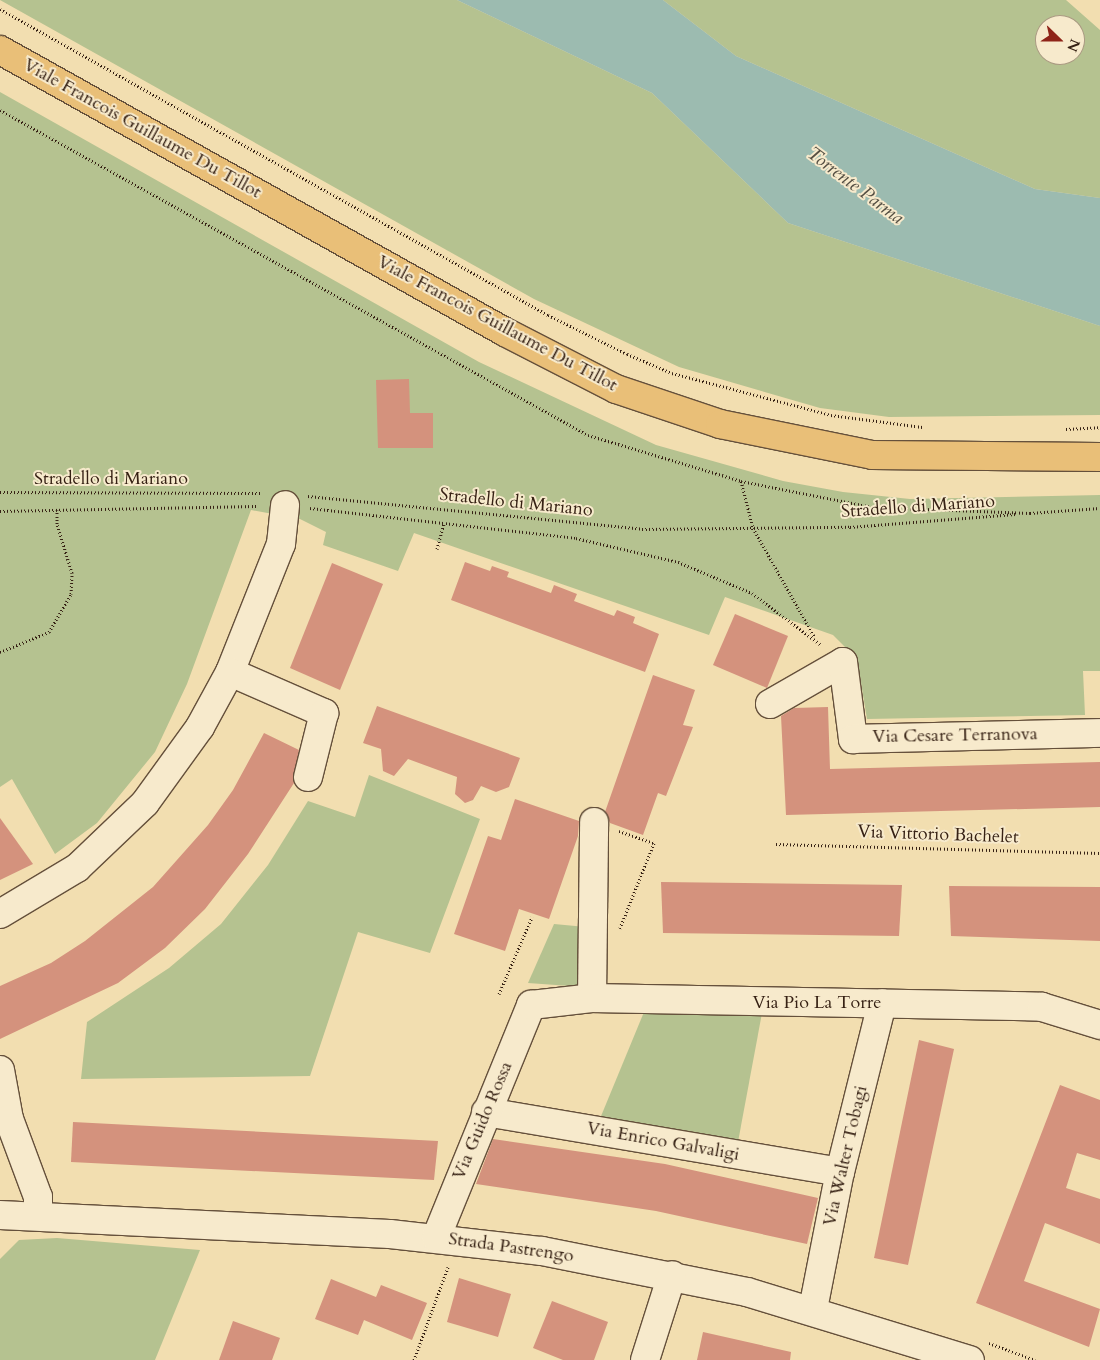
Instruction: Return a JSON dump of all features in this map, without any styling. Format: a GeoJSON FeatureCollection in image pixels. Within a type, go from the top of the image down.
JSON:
{"type":"FeatureCollection","features":[{"type":"Feature","properties":{"kind":"main road","name":"Viale Francois Guillaume Du Tillot"},"geometry":{"type":"LineString","coordinates":[[0,50],[505,332],[616,389],[720,424],[872,455],[1100,457]]}},
{"type":"Feature","properties":{"kind":"street"},"geometry":{"type":"LineString","coordinates":[[0,914],[77,868],[145,803],[200,726],[230,672],[281,544],[284,498]]}},
{"type":"Feature","properties":{"kind":"street"},"geometry":{"type":"LineString","coordinates":[[770,704],[843,662]]}},
{"type":"Feature","properties":{"kind":"street","name":"Via Cesare Terranova"},"geometry":{"type":"LineString","coordinates":[[843,662],[853,739],[1100,733]]}},
{"type":"Feature","properties":{"kind":"street"},"geometry":{"type":"LineString","coordinates":[[230,672],[324,713],[308,777]]}},
{"type":"Feature","properties":{"kind":"street"},"geometry":{"type":"LineString","coordinates":[[592,998],[594,822]]}},
{"type":"Feature","properties":{"kind":"street","name":"Via Pio La Torre"},"geometry":{"type":"LineString","coordinates":[[531,1005],[592,998],[1042,1007],[1100,1025]]}},
{"type":"Feature","properties":{"kind":"street","name":"Via Walter Tobagi"},"geometry":{"type":"LineString","coordinates":[[813,1309],[840,1172],[882,1003]]}},
{"type":"Feature","properties":{"kind":"street","name":"Via Guido Rossa"},"geometry":{"type":"LineString","coordinates":[[444,1248],[486,1112],[531,1005]]}},
{"type":"Feature","properties":{"kind":"street"},"geometry":{"type":"LineString","coordinates":[[0,1070],[9,1119],[38,1197],[38,1216]]}},
{"type":"Feature","properties":{"kind":"street","name":"Via Enrico Galvaligi"},"geometry":{"type":"LineString","coordinates":[[486,1112],[840,1172]]}},
{"type":"Feature","properties":{"kind":"street","name":"Strada Pastrengo"},"geometry":{"type":"LineString","coordinates":[[0,1215],[38,1216],[583,1258],[672,1274],[813,1309],[970,1360]]}},
{"type":"Feature","properties":{"kind":"street","name":"Strada Pastrengo"},"geometry":{"type":"LineString","coordinates":[[0,1229],[38,1216]]}},
{"type":"Feature","properties":{"kind":"street"},"geometry":{"type":"LineString","coordinates":[[645,1360],[672,1274]]}},
{"type":"Feature","properties":{"kind":"path"},"geometry":{"type":"LineString","coordinates":[[0,9],[565,324],[627,354],[672,373],[831,416],[930,428]]}},
{"type":"Feature","properties":{"kind":"path"},"geometry":{"type":"LineString","coordinates":[[1061,429],[1100,427]]}},
{"type":"Feature","properties":{"kind":"path"},"geometry":{"type":"LineString","coordinates":[[741,481],[753,528],[816,641]]}},
{"type":"Feature","properties":{"kind":"path","name":"Stradello di Mariano"},"geometry":{"type":"LineString","coordinates":[[0,492],[284,498],[642,529],[850,527],[1030,513]]}},
{"type":"Feature","properties":{"kind":"path"},"geometry":{"type":"LineString","coordinates":[[0,511],[58,510],[284,498],[444,523],[576,538],[678,562],[752,593],[843,662]]}},
{"type":"Feature","properties":{"kind":"path"},"geometry":{"type":"LineString","coordinates":[[0,652],[49,632],[71,594],[72,573],[57,524],[58,510]]}},
{"type":"Feature","properties":{"kind":"path"},"geometry":{"type":"LineString","coordinates":[[437,549],[444,523]]}},
{"type":"Feature","properties":{"kind":"path"},"geometry":{"type":"LineString","coordinates":[[594,822],[654,843],[617,935]]}},
{"type":"Feature","properties":{"kind":"path","name":"Via Vittorio Bachelet"},"geometry":{"type":"LineString","coordinates":[[776,844],[1100,853]]}},
{"type":"Feature","properties":{"kind":"path"},"geometry":{"type":"LineString","coordinates":[[499,994],[532,917]]}},
{"type":"Feature","properties":{"kind":"path"},"geometry":{"type":"LineString","coordinates":[[414,1360],[444,1248]]}},
{"type":"Feature","properties":{"kind":"green space"},"geometry":{"type":"Polygon","coordinates":[[[0,0],[457,0],[652,93],[788,223],[1100,326],[1100,415],[889,417],[820,408],[679,367],[534,299],[0,0]]]}},
{"type":"Feature","properties":{"kind":"green space"},"geometry":{"type":"Polygon","coordinates":[[[663,0],[1066,0],[1083,15],[1035,15],[1035,65],[1085,65],[1085,17],[1100,30],[1100,198],[1035,189],[736,56],[663,0]]]}},
{"type":"Feature","properties":{"kind":"green space"},"geometry":{"type":"Polygon","coordinates":[[[0,92],[479,362],[656,445],[783,481],[843,492],[910,499],[1100,495],[1100,671],[1083,671],[1085,715],[867,719],[857,659],[833,635],[725,597],[709,635],[414,533],[398,571],[323,545],[326,532],[300,519],[251,510],[187,684],[155,752],[97,823],[55,854],[12,779],[0,787],[0,92]]]}},
{"type":"Feature","properties":{"kind":"green space"},"geometry":{"type":"Polygon","coordinates":[[[369,775],[480,819],[430,953],[358,932],[310,1076],[81,1079],[87,1022],[169,968],[221,924],[268,865],[308,801],[355,817],[369,775]]]}},
{"type":"Feature","properties":{"kind":"green space"},"geometry":{"type":"Polygon","coordinates":[[[554,924],[586,927],[584,987],[528,983],[554,924]]]}},
{"type":"Feature","properties":{"kind":"green space"},"geometry":{"type":"Polygon","coordinates":[[[644,1012],[762,1013],[738,1142],[599,1121],[644,1012]]]}},
{"type":"Feature","properties":{"kind":"green space"},"geometry":{"type":"Polygon","coordinates":[[[57,1238],[200,1250],[155,1360],[0,1360],[0,1259],[19,1240],[57,1238]]]}},
{"type":"Feature","properties":{"kind":"water","name":"Torrente Parma"},"geometry":{"type":"Polygon","coordinates":[[[457,0],[663,0],[736,56],[1035,189],[1100,198],[1100,326],[788,223],[652,93],[457,0]]]}},
{"type":"Feature","properties":{"kind":"building"},"geometry":{"type":"Polygon","coordinates":[[[409,379],[410,413],[433,413],[433,448],[378,448],[376,380],[409,379]]]}},
{"type":"Feature","properties":{"kind":"building"},"geometry":{"type":"Polygon","coordinates":[[[465,562],[490,571],[492,566],[509,572],[507,577],[551,593],[554,585],[577,594],[574,601],[614,616],[617,610],[635,617],[633,623],[659,634],[645,672],[451,600],[465,562]]]}},
{"type":"Feature","properties":{"kind":"building"},"geometry":{"type":"Polygon","coordinates":[[[332,563],[383,584],[340,690],[290,668],[332,563]]]}},
{"type":"Feature","properties":{"kind":"building"},"geometry":{"type":"Polygon","coordinates":[[[735,614],[788,636],[767,688],[713,665],[735,614]]]}},
{"type":"Feature","properties":{"kind":"building"},"geometry":{"type":"Polygon","coordinates":[[[653,675],[695,690],[683,725],[693,727],[666,796],[658,793],[643,835],[610,823],[605,812],[653,675]]]}},
{"type":"Feature","properties":{"kind":"building"},"geometry":{"type":"Polygon","coordinates":[[[377,706],[520,758],[509,787],[496,792],[481,786],[473,800],[465,803],[455,794],[457,777],[408,759],[394,776],[383,771],[381,749],[363,743],[377,706]]]}},
{"type":"Feature","properties":{"kind":"building"},"geometry":{"type":"Polygon","coordinates":[[[828,707],[830,769],[1100,762],[1100,807],[786,815],[781,716],[794,708],[828,707]]]}},
{"type":"Feature","properties":{"kind":"building"},"geometry":{"type":"Polygon","coordinates":[[[264,733],[299,750],[294,783],[248,854],[205,909],[165,948],[118,983],[0,1039],[0,986],[51,963],[85,941],[153,887],[208,825],[233,790],[264,733]]]}},
{"type":"Feature","properties":{"kind":"building"},"geometry":{"type":"Polygon","coordinates":[[[515,799],[579,821],[578,836],[549,919],[519,909],[505,951],[454,934],[488,836],[501,840],[515,799]]]}},
{"type":"Feature","properties":{"kind":"building"},"geometry":{"type":"Polygon","coordinates":[[[0,818],[33,864],[0,880],[0,818]]]}},
{"type":"Feature","properties":{"kind":"building"},"geometry":{"type":"Polygon","coordinates":[[[661,882],[902,885],[899,936],[663,933],[661,882]]]}},
{"type":"Feature","properties":{"kind":"building"},"geometry":{"type":"Polygon","coordinates":[[[949,886],[1100,887],[1100,941],[951,936],[949,886]]]}},
{"type":"Feature","properties":{"kind":"building"},"geometry":{"type":"Polygon","coordinates":[[[919,1040],[954,1049],[908,1265],[874,1258],[919,1040]]]}},
{"type":"Feature","properties":{"kind":"building"},"geometry":{"type":"Polygon","coordinates":[[[1060,1085],[1100,1100],[1100,1160],[1077,1153],[1066,1188],[1100,1199],[1100,1244],[1045,1223],[1024,1281],[1100,1309],[1089,1347],[976,1303],[1060,1085]]]}},
{"type":"Feature","properties":{"kind":"building"},"geometry":{"type":"Polygon","coordinates":[[[73,1122],[438,1141],[434,1180],[71,1162],[73,1122]]]}},
{"type":"Feature","properties":{"kind":"building"},"geometry":{"type":"Polygon","coordinates":[[[493,1139],[665,1164],[818,1198],[807,1244],[656,1211],[476,1184],[493,1139]]]}},
{"type":"Feature","properties":{"kind":"building"},"geometry":{"type":"Polygon","coordinates":[[[459,1278],[511,1294],[498,1337],[447,1322],[459,1278]]]}},
{"type":"Feature","properties":{"kind":"building"},"geometry":{"type":"Polygon","coordinates":[[[331,1279],[376,1297],[381,1285],[427,1303],[412,1340],[364,1320],[358,1335],[315,1319],[331,1279]]]}},
{"type":"Feature","properties":{"kind":"building"},"geometry":{"type":"Polygon","coordinates":[[[552,1301],[608,1322],[594,1360],[563,1360],[533,1348],[552,1301]]]}},
{"type":"Feature","properties":{"kind":"building"},"geometry":{"type":"Polygon","coordinates":[[[233,1321],[280,1338],[272,1360],[219,1360],[233,1321]]]}},
{"type":"Feature","properties":{"kind":"building"},"geometry":{"type":"Polygon","coordinates":[[[703,1332],[791,1352],[790,1360],[697,1360],[703,1332]]]}}]}
